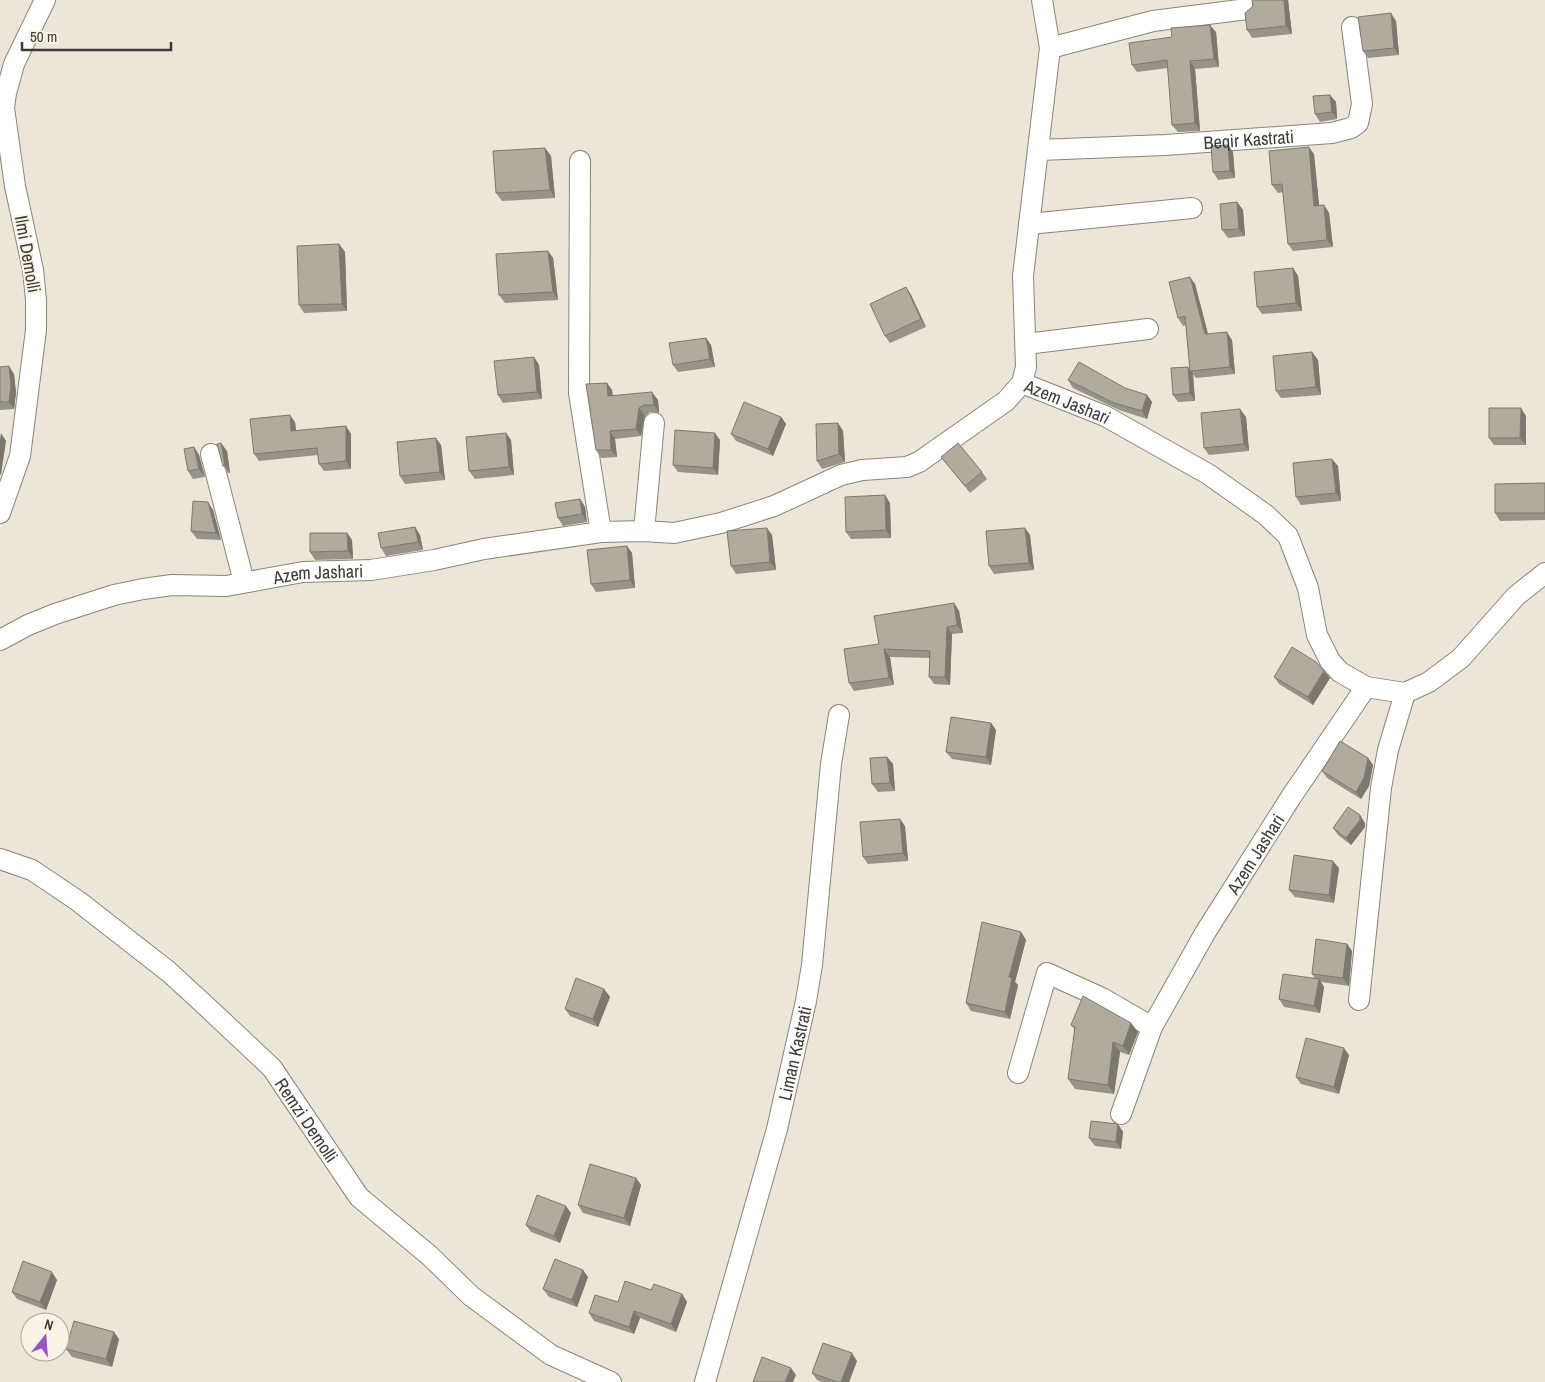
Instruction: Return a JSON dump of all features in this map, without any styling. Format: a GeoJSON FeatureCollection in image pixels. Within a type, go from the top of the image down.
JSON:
{"type":"FeatureCollection","features":[{"type":"Feature","properties":{"kind":"street","name":"Ilmi Demolli"},"geometry":{"type":"LineString","coordinates":[[0,513],[20,456],[36,330],[33,270],[5,123],[4,79],[44,0]]}},
{"type":"Feature","properties":{"kind":"street"},"geometry":{"type":"LineString","coordinates":[[1022,383],[1026,367],[1023,276],[1049,68],[1050,48],[1042,0]]}},
{"type":"Feature","properties":{"kind":"street"},"geometry":{"type":"LineString","coordinates":[[1050,48],[1153,21],[1247,9]]}},
{"type":"Feature","properties":{"kind":"street","name":"Beqir Kastrati"},"geometry":{"type":"LineString","coordinates":[[1040,150],[1332,133],[1351,128],[1358,123],[1362,104],[1352,28]]}},
{"type":"Feature","properties":{"kind":"street"},"geometry":{"type":"LineString","coordinates":[[580,161],[579,393],[600,532]]}},
{"type":"Feature","properties":{"kind":"street"},"geometry":{"type":"LineString","coordinates":[[1029,224],[1192,208]]}},
{"type":"Feature","properties":{"kind":"street"},"geometry":{"type":"LineString","coordinates":[[1026,344],[1148,329]]}},
{"type":"Feature","properties":{"kind":"street","name":"Azem Jashari"},"geometry":{"type":"LineString","coordinates":[[0,640],[37,621],[114,595],[172,584],[226,586],[303,572],[371,570],[434,560],[484,549],[600,532],[644,531],[674,533],[720,523],[774,506],[841,475],[862,470],[907,467],[919,462],[1006,401],[1022,383],[1105,416],[1208,474],[1266,515],[1288,536],[1308,588],[1317,635],[1330,661],[1340,672],[1366,687],[1405,693]]}},
{"type":"Feature","properties":{"kind":"street"},"geometry":{"type":"LineString","coordinates":[[644,531],[654,423]]}},
{"type":"Feature","properties":{"kind":"street"},"geometry":{"type":"LineString","coordinates":[[211,454],[244,582]]}},
{"type":"Feature","properties":{"kind":"street"},"geometry":{"type":"LineString","coordinates":[[1359,1000],[1381,788],[1388,750],[1405,693],[1418,689],[1448,669],[1481,636],[1516,596],[1545,573]]}},
{"type":"Feature","properties":{"kind":"street","name":"Azem Jashari"},"geometry":{"type":"LineString","coordinates":[[1122,1114],[1152,1028],[1206,933],[1291,797],[1366,687]]}},
{"type":"Feature","properties":{"kind":"street","name":"Liman Kastrati"},"geometry":{"type":"LineString","coordinates":[[704,1382],[772,1146],[806,1001],[812,965],[831,764],[839,714]]}},
{"type":"Feature","properties":{"kind":"street","name":"Remzi Demolli"},"geometry":{"type":"LineString","coordinates":[[0,859],[32,870],[78,900],[169,972],[206,1006],[272,1068],[359,1197],[430,1256],[472,1296],[551,1355],[611,1382]]}},
{"type":"Feature","properties":{"kind":"street"},"geometry":{"type":"LineString","coordinates":[[1018,1073],[1047,973],[1102,998],[1152,1028]]}},
{"type":"Feature","properties":{"kind":"building"},"geometry":{"type":"Polygon","coordinates":[[[1252,0],[1284,0],[1286,26],[1247,30],[1245,13],[1253,6],[1252,0]]]}},
{"type":"Feature","properties":{"kind":"building"},"geometry":{"type":"Polygon","coordinates":[[[1391,13],[1394,48],[1363,51],[1358,17],[1391,13]]]}},
{"type":"Feature","properties":{"kind":"building"},"geometry":{"type":"Polygon","coordinates":[[[1210,25],[1214,59],[1190,61],[1195,123],[1172,125],[1167,60],[1132,65],[1129,43],[1172,37],[1171,28],[1210,25]]]}},
{"type":"Feature","properties":{"kind":"building"},"geometry":{"type":"Polygon","coordinates":[[[1330,95],[1332,112],[1315,114],[1313,96],[1330,95]]]}},
{"type":"Feature","properties":{"kind":"building"},"geometry":{"type":"Polygon","coordinates":[[[1228,145],[1230,171],[1213,172],[1211,146],[1228,145]]]}},
{"type":"Feature","properties":{"kind":"building"},"geometry":{"type":"Polygon","coordinates":[[[1309,147],[1314,206],[1324,205],[1327,240],[1288,244],[1282,184],[1272,185],[1269,151],[1309,147]]]}},
{"type":"Feature","properties":{"kind":"building"},"geometry":{"type":"Polygon","coordinates":[[[545,148],[550,190],[496,193],[493,151],[545,148]]]}},
{"type":"Feature","properties":{"kind":"building"},"geometry":{"type":"Polygon","coordinates":[[[1237,202],[1239,229],[1222,230],[1220,204],[1237,202]]]}},
{"type":"Feature","properties":{"kind":"building"},"geometry":{"type":"Polygon","coordinates":[[[339,244],[342,304],[299,305],[297,246],[339,244]]]}},
{"type":"Feature","properties":{"kind":"building"},"geometry":{"type":"Polygon","coordinates":[[[548,251],[553,292],[499,295],[496,254],[548,251]]]}},
{"type":"Feature","properties":{"kind":"building"},"geometry":{"type":"Polygon","coordinates":[[[1293,268],[1296,303],[1257,307],[1254,272],[1293,268]]]}},
{"type":"Feature","properties":{"kind":"building"},"geometry":{"type":"Polygon","coordinates":[[[1190,277],[1205,334],[1227,332],[1230,367],[1190,371],[1185,316],[1178,318],[1169,282],[1190,277]]]}},
{"type":"Feature","properties":{"kind":"building"},"geometry":{"type":"Polygon","coordinates":[[[906,287],[921,319],[885,336],[870,304],[906,287]]]}},
{"type":"Feature","properties":{"kind":"building"},"geometry":{"type":"Polygon","coordinates":[[[706,338],[710,359],[673,365],[669,343],[706,338]]]}},
{"type":"Feature","properties":{"kind":"building"},"geometry":{"type":"Polygon","coordinates":[[[1312,352],[1316,387],[1276,391],[1273,356],[1312,352]]]}},
{"type":"Feature","properties":{"kind":"building"},"geometry":{"type":"Polygon","coordinates":[[[534,357],[537,392],[498,395],[494,361],[534,357]]]}},
{"type":"Feature","properties":{"kind":"building"},"geometry":{"type":"Polygon","coordinates":[[[1079,362],[1125,388],[1147,395],[1142,411],[1114,403],[1068,380],[1079,362]]]}},
{"type":"Feature","properties":{"kind":"building"},"geometry":{"type":"Polygon","coordinates":[[[9,366],[11,385],[9,402],[0,402],[0,367],[9,366]]]}},
{"type":"Feature","properties":{"kind":"building"},"geometry":{"type":"Polygon","coordinates":[[[1188,367],[1190,393],[1173,395],[1171,368],[1188,367]]]}},
{"type":"Feature","properties":{"kind":"building"},"geometry":{"type":"Polygon","coordinates":[[[607,383],[608,396],[652,392],[654,405],[644,405],[639,408],[636,429],[610,431],[611,450],[596,450],[586,384],[607,383]]]}},
{"type":"Feature","properties":{"kind":"building"},"geometry":{"type":"Polygon","coordinates":[[[744,402],[781,417],[768,449],[731,434],[744,402]]]}},
{"type":"Feature","properties":{"kind":"building"},"geometry":{"type":"Polygon","coordinates":[[[1489,408],[1521,408],[1520,438],[1489,438],[1489,408]]]}},
{"type":"Feature","properties":{"kind":"building"},"geometry":{"type":"Polygon","coordinates":[[[1240,409],[1244,444],[1204,448],[1201,413],[1240,409]]]}},
{"type":"Feature","properties":{"kind":"building"},"geometry":{"type":"Polygon","coordinates":[[[290,415],[291,431],[346,426],[346,461],[319,464],[317,448],[254,454],[250,419],[290,415]]]}},
{"type":"Feature","properties":{"kind":"building"},"geometry":{"type":"Polygon","coordinates":[[[838,423],[839,454],[817,461],[816,424],[838,423]]]}},
{"type":"Feature","properties":{"kind":"building"},"geometry":{"type":"Polygon","coordinates":[[[675,430],[715,433],[713,468],[673,465],[675,430]]]}},
{"type":"Feature","properties":{"kind":"building"},"geometry":{"type":"Polygon","coordinates":[[[506,433],[509,467],[469,471],[466,437],[506,433]]]}},
{"type":"Feature","properties":{"kind":"building"},"geometry":{"type":"Polygon","coordinates":[[[436,438],[440,472],[400,476],[397,442],[436,438]]]}},
{"type":"Feature","properties":{"kind":"building"},"geometry":{"type":"Polygon","coordinates":[[[221,443],[225,465],[223,466],[217,444],[221,443]]]}},
{"type":"Feature","properties":{"kind":"building"},"geometry":{"type":"Polygon","coordinates":[[[958,443],[982,472],[965,486],[941,457],[958,443]]]}},
{"type":"Feature","properties":{"kind":"building"},"geometry":{"type":"Polygon","coordinates":[[[194,447],[199,469],[188,471],[184,449],[194,447]]]}},
{"type":"Feature","properties":{"kind":"building"},"geometry":{"type":"Polygon","coordinates":[[[1332,459],[1336,493],[1296,497],[1293,463],[1332,459]]]}},
{"type":"Feature","properties":{"kind":"building"},"geometry":{"type":"Polygon","coordinates":[[[1545,483],[1545,513],[1495,513],[1495,484],[1545,483]]]}},
{"type":"Feature","properties":{"kind":"building"},"geometry":{"type":"Polygon","coordinates":[[[885,495],[886,530],[846,532],[845,497],[885,495]]]}},
{"type":"Feature","properties":{"kind":"building"},"geometry":{"type":"Polygon","coordinates":[[[580,499],[582,514],[558,518],[555,503],[580,499]]]}},
{"type":"Feature","properties":{"kind":"building"},"geometry":{"type":"Polygon","coordinates":[[[193,501],[208,502],[216,533],[191,531],[193,501]]]}},
{"type":"Feature","properties":{"kind":"building"},"geometry":{"type":"Polygon","coordinates":[[[415,527],[418,542],[381,548],[378,533],[415,527]]]}},
{"type":"Feature","properties":{"kind":"building"},"geometry":{"type":"Polygon","coordinates":[[[767,528],[770,562],[731,566],[727,531],[767,528]]]}},
{"type":"Feature","properties":{"kind":"building"},"geometry":{"type":"Polygon","coordinates":[[[1025,528],[1029,563],[989,566],[986,531],[1025,528]]]}},
{"type":"Feature","properties":{"kind":"building"},"geometry":{"type":"Polygon","coordinates":[[[310,533],[347,533],[348,551],[310,552],[310,533]]]}},
{"type":"Feature","properties":{"kind":"building"},"geometry":{"type":"Polygon","coordinates":[[[627,546],[630,580],[591,584],[587,550],[627,546]]]}},
{"type":"Feature","properties":{"kind":"building"},"geometry":{"type":"Polygon","coordinates":[[[954,603],[957,625],[947,627],[945,677],[929,677],[930,651],[884,649],[889,678],[849,683],[844,649],[879,644],[874,616],[954,603]]]}},
{"type":"Feature","properties":{"kind":"building"},"geometry":{"type":"Polygon","coordinates":[[[1292,647],[1316,662],[1324,671],[1308,697],[1274,677],[1292,647]]]}},
{"type":"Feature","properties":{"kind":"building"},"geometry":{"type":"Polygon","coordinates":[[[951,717],[991,723],[986,757],[946,752],[951,717]]]}},
{"type":"Feature","properties":{"kind":"building"},"geometry":{"type":"Polygon","coordinates":[[[1340,741],[1368,758],[1364,778],[1356,792],[1322,771],[1340,741]]]}},
{"type":"Feature","properties":{"kind":"building"},"geometry":{"type":"Polygon","coordinates":[[[887,757],[890,783],[872,784],[870,758],[887,757]]]}},
{"type":"Feature","properties":{"kind":"building"},"geometry":{"type":"Polygon","coordinates":[[[1348,807],[1360,815],[1360,820],[1346,838],[1333,828],[1348,807]]]}},
{"type":"Feature","properties":{"kind":"building"},"geometry":{"type":"Polygon","coordinates":[[[900,819],[903,853],[863,857],[860,822],[900,819]]]}},
{"type":"Feature","properties":{"kind":"building"},"geometry":{"type":"Polygon","coordinates":[[[1294,855],[1333,861],[1329,895],[1289,890],[1294,855]]]}},
{"type":"Feature","properties":{"kind":"building"},"geometry":{"type":"Polygon","coordinates":[[[982,922],[1021,932],[1009,977],[1012,978],[1005,1012],[966,1003],[982,922]]]}},
{"type":"Feature","properties":{"kind":"building"},"geometry":{"type":"Polygon","coordinates":[[[1316,939],[1347,944],[1343,978],[1312,974],[1316,939]]]}},
{"type":"Feature","properties":{"kind":"building"},"geometry":{"type":"Polygon","coordinates":[[[1283,974],[1319,979],[1314,1006],[1279,999],[1283,974]]]}},
{"type":"Feature","properties":{"kind":"building"},"geometry":{"type":"Polygon","coordinates":[[[576,978],[604,989],[593,1019],[565,1009],[576,978]]]}},
{"type":"Feature","properties":{"kind":"building"},"geometry":{"type":"Polygon","coordinates":[[[1083,996],[1131,1023],[1123,1046],[1113,1042],[1108,1085],[1068,1079],[1075,1027],[1071,1025],[1083,996]]]}},
{"type":"Feature","properties":{"kind":"building"},"geometry":{"type":"Polygon","coordinates":[[[1306,1038],[1344,1048],[1334,1087],[1296,1077],[1306,1038]]]}},
{"type":"Feature","properties":{"kind":"building"},"geometry":{"type":"Polygon","coordinates":[[[1091,1121],[1118,1124],[1116,1142],[1089,1138],[1091,1121]]]}},
{"type":"Feature","properties":{"kind":"building"},"geometry":{"type":"Polygon","coordinates":[[[590,1164],[636,1178],[624,1218],[578,1205],[590,1164]]]}},
{"type":"Feature","properties":{"kind":"building"},"geometry":{"type":"Polygon","coordinates":[[[537,1195],[566,1206],[554,1236],[526,1225],[537,1195]]]}},
{"type":"Feature","properties":{"kind":"building"},"geometry":{"type":"Polygon","coordinates":[[[555,1259],[583,1270],[572,1300],[543,1289],[555,1259]]]}},
{"type":"Feature","properties":{"kind":"building"},"geometry":{"type":"Polygon","coordinates":[[[23,1261],[52,1272],[40,1302],[12,1292],[23,1261]]]}},
{"type":"Feature","properties":{"kind":"building"},"geometry":{"type":"Polygon","coordinates":[[[625,1281],[651,1290],[654,1284],[682,1294],[671,1324],[634,1311],[629,1327],[589,1313],[595,1295],[618,1302],[625,1281]]]}},
{"type":"Feature","properties":{"kind":"building"},"geometry":{"type":"Polygon","coordinates":[[[74,1321],[114,1332],[106,1359],[70,1350],[70,1335],[74,1321]]]}},
{"type":"Feature","properties":{"kind":"building"},"geometry":{"type":"Polygon","coordinates":[[[823,1343],[852,1353],[841,1382],[812,1373],[823,1343]]]}},
{"type":"Feature","properties":{"kind":"building"},"geometry":{"type":"Polygon","coordinates":[[[762,1357],[791,1368],[785,1382],[753,1382],[762,1357]]]}}]}
